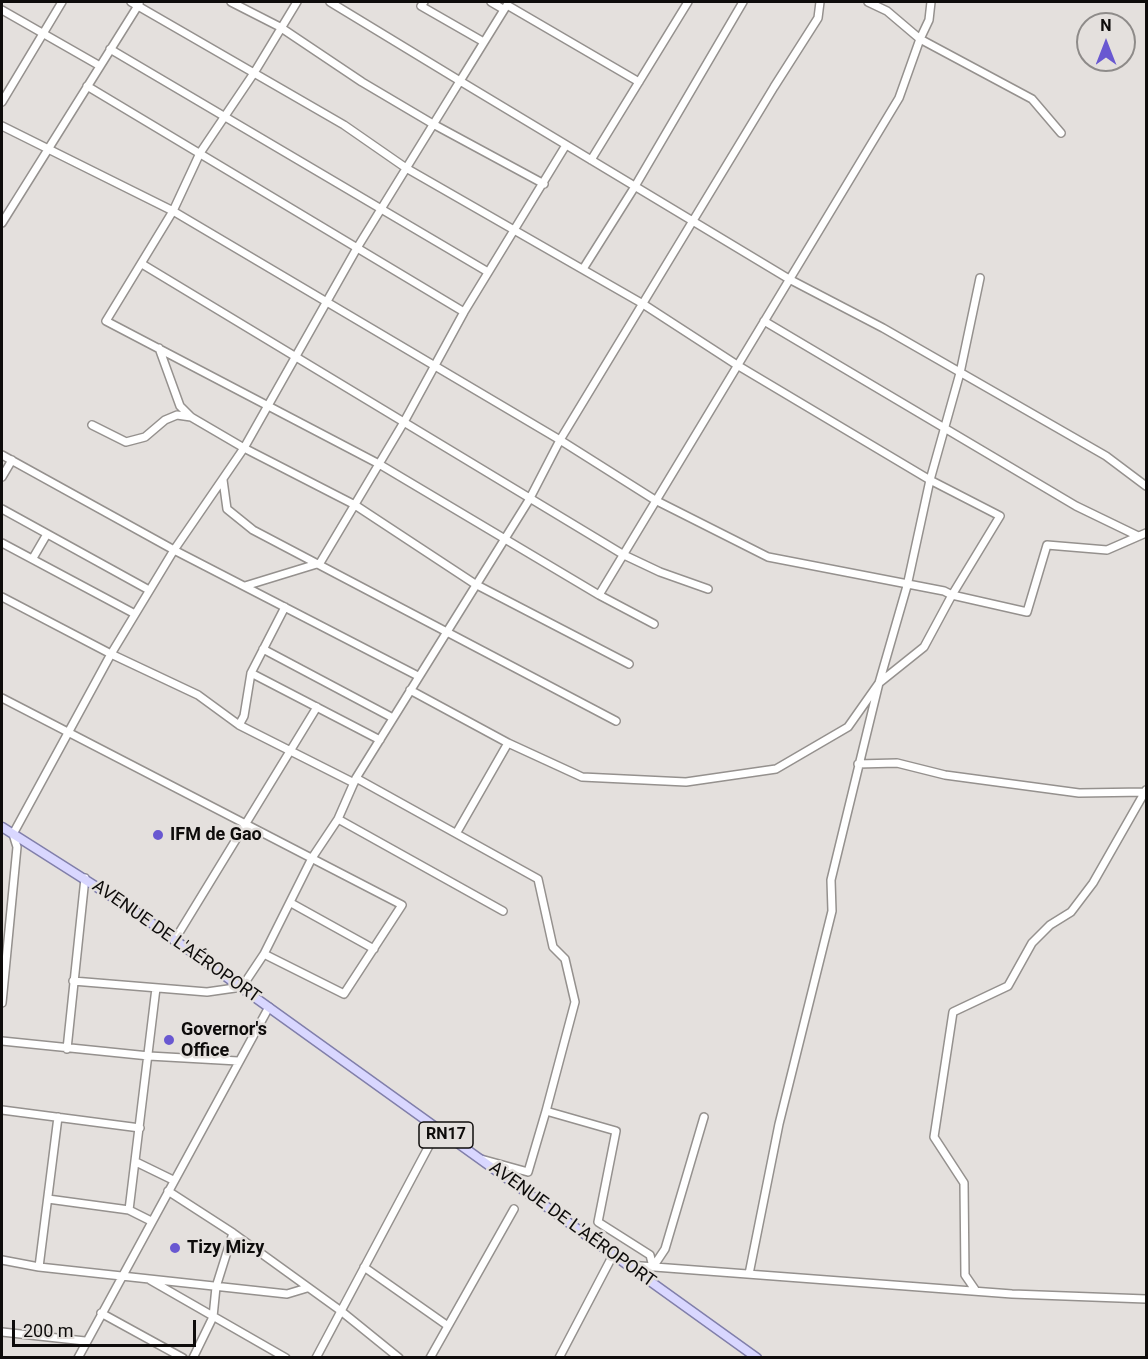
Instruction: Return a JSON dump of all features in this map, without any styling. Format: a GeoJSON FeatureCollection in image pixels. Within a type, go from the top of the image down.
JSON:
{"type":"FeatureCollection","features":[{"type":"Feature","properties":{"kind":"main road","name":"AVENUE DE L'AÉROPORT"},"geometry":{"type":"LineString","coordinates":[[2,827],[85,878],[242,987],[757,1358]]}},
{"type":"Feature","properties":{"kind":"street"},"geometry":{"type":"LineString","coordinates":[[2,102],[62,2]]}},
{"type":"Feature","properties":{"kind":"street"},"geometry":{"type":"LineString","coordinates":[[231,2],[279,27],[362,82],[433,124],[544,184]]}},
{"type":"Feature","properties":{"kind":"street"},"geometry":{"type":"LineString","coordinates":[[297,2],[279,27],[254,74],[200,153],[173,211],[106,321],[379,464],[599,596],[654,624]]}},
{"type":"Feature","properties":{"kind":"street"},"geometry":{"type":"LineString","coordinates":[[330,2],[634,188],[789,279],[1106,456],[1146,486]]}},
{"type":"Feature","properties":{"kind":"street"},"geometry":{"type":"LineString","coordinates":[[424,2],[421,6],[482,41]]}},
{"type":"Feature","properties":{"kind":"street"},"geometry":{"type":"LineString","coordinates":[[491,2],[503,9]]}},
{"type":"Feature","properties":{"kind":"street"},"geometry":{"type":"LineString","coordinates":[[591,160],[688,2]]}},
{"type":"Feature","properties":{"kind":"street"},"geometry":{"type":"LineString","coordinates":[[583,269],[634,188],[743,2]]}},
{"type":"Feature","properties":{"kind":"street"},"geometry":{"type":"LineString","coordinates":[[73,981],[207,992],[242,987],[264,954],[312,858],[338,819],[355,781],[529,500],[560,440],[818,18],[820,2]]}},
{"type":"Feature","properties":{"kind":"street"},"geometry":{"type":"LineString","coordinates":[[868,2],[887,10],[920,39],[1032,99],[1061,133]]}},
{"type":"Feature","properties":{"kind":"street"},"geometry":{"type":"LineString","coordinates":[[599,596],[899,98],[929,20],[931,2]]}},
{"type":"Feature","properties":{"kind":"street"},"geometry":{"type":"LineString","coordinates":[[2,224],[100,66],[136,3],[344,125],[406,168],[643,304],[737,365],[930,480],[999,516],[924,647],[879,683],[848,727],[777,769],[686,782],[582,777],[508,743],[410,690]]}},
{"type":"Feature","properties":{"kind":"street"},"geometry":{"type":"LineString","coordinates":[[2,1003],[3,969],[17,847],[13,834],[111,654],[149,590],[174,549],[244,448],[357,248],[503,9],[507,5],[639,82]]}},
{"type":"Feature","properties":{"kind":"street"},"geometry":{"type":"LineString","coordinates":[[2,10],[100,66]]}},
{"type":"Feature","properties":{"kind":"street"},"geometry":{"type":"LineString","coordinates":[[110,49],[488,272]]}},
{"type":"Feature","properties":{"kind":"street"},"geometry":{"type":"LineString","coordinates":[[87,86],[464,312]]}},
{"type":"Feature","properties":{"kind":"street"},"geometry":{"type":"LineString","coordinates":[[2,126],[173,211],[560,440],[655,500],[768,557],[907,586],[944,591],[952,596],[1027,612],[1047,545],[1107,550],[1146,532]]}},
{"type":"Feature","properties":{"kind":"street"},"geometry":{"type":"LineString","coordinates":[[245,586],[320,563],[404,422],[464,312],[566,145]]}},
{"type":"Feature","properties":{"kind":"street"},"geometry":{"type":"LineString","coordinates":[[142,264],[529,500],[624,555],[660,572],[708,589]]}},
{"type":"Feature","properties":{"kind":"street"},"geometry":{"type":"LineString","coordinates":[[749,1274],[779,1124],[832,911],[831,880],[858,764],[907,586],[930,480],[960,373],[980,278]]}},
{"type":"Feature","properties":{"kind":"street"},"geometry":{"type":"LineString","coordinates":[[764,321],[1076,506],[1138,536]]}},
{"type":"Feature","properties":{"kind":"street"},"geometry":{"type":"LineString","coordinates":[[159,348],[180,406],[191,417],[244,448],[355,505],[475,584],[629,664]]}},
{"type":"Feature","properties":{"kind":"street"},"geometry":{"type":"LineString","coordinates":[[92,425],[126,442],[145,437],[165,420],[177,415],[191,417]]}},
{"type":"Feature","properties":{"kind":"street"},"geometry":{"type":"LineString","coordinates":[[2,454],[174,549],[418,676]]}},
{"type":"Feature","properties":{"kind":"street"},"geometry":{"type":"LineString","coordinates":[[2,477],[12,460]]}},
{"type":"Feature","properties":{"kind":"street"},"geometry":{"type":"LineString","coordinates":[[223,480],[227,509],[253,530],[320,563],[445,633],[616,721]]}},
{"type":"Feature","properties":{"kind":"street"},"geometry":{"type":"LineString","coordinates":[[2,509],[149,590]]}},
{"type":"Feature","properties":{"kind":"street"},"geometry":{"type":"LineString","coordinates":[[33,558],[47,534]]}},
{"type":"Feature","properties":{"kind":"street"},"geometry":{"type":"LineString","coordinates":[[2,543],[135,614]]}},
{"type":"Feature","properties":{"kind":"street"},"geometry":{"type":"LineString","coordinates":[[2,597],[111,654],[198,695],[239,725],[457,832],[538,879],[553,946],[565,959],[575,1002],[528,1172],[479,1158]]}},
{"type":"Feature","properties":{"kind":"street"},"geometry":{"type":"LineString","coordinates":[[239,725],[244,716],[251,673],[285,607]]}},
{"type":"Feature","properties":{"kind":"street"},"geometry":{"type":"LineString","coordinates":[[263,649],[393,718]]}},
{"type":"Feature","properties":{"kind":"street"},"geometry":{"type":"LineString","coordinates":[[251,673],[380,740]]}},
{"type":"Feature","properties":{"kind":"street"},"geometry":{"type":"LineString","coordinates":[[2,698],[243,825],[402,905],[344,994],[264,954]]}},
{"type":"Feature","properties":{"kind":"street"},"geometry":{"type":"LineString","coordinates":[[174,941],[317,707]]}},
{"type":"Feature","properties":{"kind":"street"},"geometry":{"type":"LineString","coordinates":[[457,832],[508,743]]}},
{"type":"Feature","properties":{"kind":"street"},"geometry":{"type":"LineString","coordinates":[[858,764],[897,764],[945,775],[1079,793],[1146,791]]}},
{"type":"Feature","properties":{"kind":"street"},"geometry":{"type":"LineString","coordinates":[[976,1291],[966,1275],[964,1183],[934,1137],[953,1012],[1008,986],[1032,943],[1050,925],[1071,912],[1093,883],[1146,791]]}},
{"type":"Feature","properties":{"kind":"street"},"geometry":{"type":"LineString","coordinates":[[338,819],[503,911]]}},
{"type":"Feature","properties":{"kind":"street"},"geometry":{"type":"LineString","coordinates":[[67,1048],[85,878]]}},
{"type":"Feature","properties":{"kind":"street"},"geometry":{"type":"LineString","coordinates":[[291,903],[374,949]]}},
{"type":"Feature","properties":{"kind":"street"},"geometry":{"type":"LineString","coordinates":[[129,1210],[156,988]]}},
{"type":"Feature","properties":{"kind":"street"},"geometry":{"type":"LineString","coordinates":[[80,1357],[85,1341],[269,1007]]}},
{"type":"Feature","properties":{"kind":"street"},"geometry":{"type":"LineString","coordinates":[[2,1041],[149,1056],[238,1061]]}},
{"type":"Feature","properties":{"kind":"street"},"geometry":{"type":"LineString","coordinates":[[2,1110],[140,1128]]}},
{"type":"Feature","properties":{"kind":"street"},"geometry":{"type":"LineString","coordinates":[[546,1111],[616,1131],[598,1222],[650,1255],[653,1267]]}},
{"type":"Feature","properties":{"kind":"street"},"geometry":{"type":"LineString","coordinates":[[39,1267],[58,1117]]}},
{"type":"Feature","properties":{"kind":"street"},"geometry":{"type":"LineString","coordinates":[[653,1267],[665,1249],[704,1117]]}},
{"type":"Feature","properties":{"kind":"street"},"geometry":{"type":"LineString","coordinates":[[316,1358],[438,1129]]}},
{"type":"Feature","properties":{"kind":"street"},"geometry":{"type":"LineString","coordinates":[[136,1162],[173,1180]]}},
{"type":"Feature","properties":{"kind":"street"},"geometry":{"type":"LineString","coordinates":[[168,1191],[233,1233],[341,1311],[399,1358]]}},
{"type":"Feature","properties":{"kind":"street"},"geometry":{"type":"LineString","coordinates":[[48,1199],[129,1210],[151,1221]]}},
{"type":"Feature","properties":{"kind":"street"},"geometry":{"type":"LineString","coordinates":[[430,1358],[514,1209]]}},
{"type":"Feature","properties":{"kind":"street"},"geometry":{"type":"LineString","coordinates":[[192,1358],[213,1317],[216,1287],[233,1233]]}},
{"type":"Feature","properties":{"kind":"street"},"geometry":{"type":"LineString","coordinates":[[559,1358],[613,1255]]}},
{"type":"Feature","properties":{"kind":"street"},"geometry":{"type":"LineString","coordinates":[[2,1260],[39,1267],[288,1294],[307,1288]]}},
{"type":"Feature","properties":{"kind":"street"},"geometry":{"type":"LineString","coordinates":[[628,1265],[976,1291],[1146,1299]]}},
{"type":"Feature","properties":{"kind":"street"},"geometry":{"type":"LineString","coordinates":[[364,1267],[448,1326]]}},
{"type":"Feature","properties":{"kind":"street"},"geometry":{"type":"LineString","coordinates":[[149,1280],[285,1358]]}},
{"type":"Feature","properties":{"kind":"street"},"geometry":{"type":"LineString","coordinates":[[101,1313],[183,1358]]}},
{"type":"Feature","properties":{"kind":"street"},"geometry":{"type":"LineString","coordinates":[[2,1332],[85,1341]]}},
{"type":"Feature","properties":{"kind":"place","name":"IFM de Gao"},"geometry":{"type":"Point","coordinates":[158,835]}},
{"type":"Feature","properties":{"kind":"place","name":"Governor's Office"},"geometry":{"type":"Point","coordinates":[169,1040]}},
{"type":"Feature","properties":{"kind":"place","name":"Tizy Mizy"},"geometry":{"type":"Point","coordinates":[175,1248]}}]}
